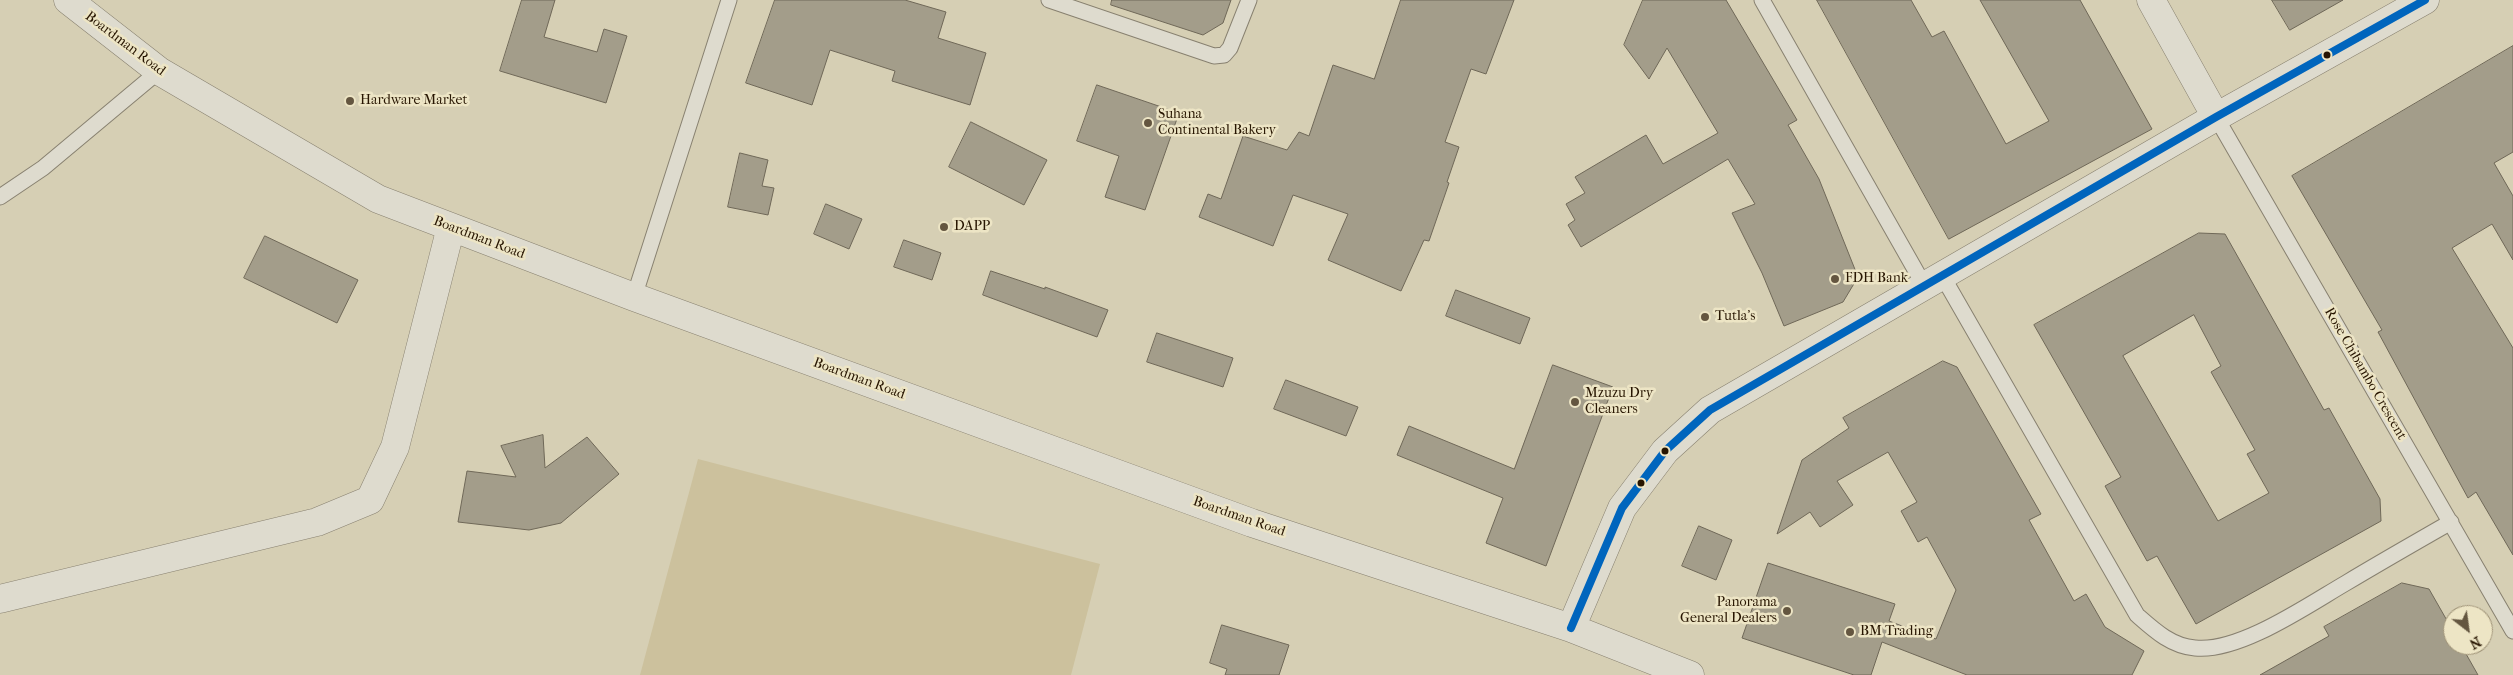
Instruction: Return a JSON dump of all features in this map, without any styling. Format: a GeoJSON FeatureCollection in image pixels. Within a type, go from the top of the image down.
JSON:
{"type":"FeatureCollection","features":[{"type":"Feature","properties":{"kind":"street","name":"Boardman Road"},"geometry":{"type":"LineString","coordinates":[[68,0],[159,71],[378,199],[634,297],[1252,523],[1571,628],[1690,675]]}},
{"type":"Feature","properties":{"kind":"street"},"geometry":{"type":"LineString","coordinates":[[2151,0],[2216,117]]}},
{"type":"Feature","properties":{"kind":"street"},"geometry":{"type":"LineString","coordinates":[[1571,628],[1622,508],[1665,451],[1710,410],[1934,282],[2411,3]]}},
{"type":"Feature","properties":{"kind":"street"},"geometry":{"type":"LineString","coordinates":[[0,599],[317,522],[370,500],[395,447],[451,227]]}},
{"type":"Feature","properties":{"kind":"lane"},"geometry":{"type":"LineString","coordinates":[[634,297],[730,0]]}},
{"type":"Feature","properties":{"kind":"lane"},"geometry":{"type":"LineString","coordinates":[[1049,0],[1214,56],[1224,55],[1230,48],[1249,0]]}},
{"type":"Feature","properties":{"kind":"lane"},"geometry":{"type":"LineString","coordinates":[[1762,0],[2137,614],[2161,637],[2194,648],[2216,648],[2248,636],[2290,616],[2451,522]]}},
{"type":"Feature","properties":{"kind":"lane"},"geometry":{"type":"LineString","coordinates":[[0,197],[42,168],[159,71]]}},
{"type":"Feature","properties":{"kind":"lane","name":"Rose Chibambo Crescent"},"geometry":{"type":"LineString","coordinates":[[2216,117],[2513,631]]}},
{"type":"Feature","properties":{"kind":"shaded area"},"geometry":{"type":"Polygon","coordinates":[[[698,459],[1100,564],[1071,675],[640,675],[698,459]]]}},
{"type":"Feature","properties":{"kind":"building"},"geometry":{"type":"Polygon","coordinates":[[[522,0],[555,0],[544,37],[597,52],[604,29],[627,36],[606,103],[500,71],[522,0]]]}},
{"type":"Feature","properties":{"kind":"building"},"geometry":{"type":"Polygon","coordinates":[[[775,0],[905,0],[946,12],[938,38],[986,53],[970,105],[892,81],[895,71],[830,50],[812,105],[746,83],[775,0]]]}},
{"type":"Feature","properties":{"kind":"building"},"geometry":{"type":"Polygon","coordinates":[[[1112,0],[1231,0],[1223,23],[1203,35],[1111,5],[1112,0]]]}},
{"type":"Feature","properties":{"kind":"building"},"geometry":{"type":"Polygon","coordinates":[[[1401,0],[1514,0],[1486,74],[1471,69],[1445,142],[1459,147],[1447,182],[1449,183],[1429,241],[1424,240],[1401,291],[1328,260],[1348,214],[1293,195],[1273,246],[1199,217],[1208,194],[1221,199],[1243,136],[1287,150],[1299,132],[1309,136],[1333,65],[1374,79],[1401,0]]]}},
{"type":"Feature","properties":{"kind":"building"},"geometry":{"type":"Polygon","coordinates":[[[1643,0],[1726,0],[1797,120],[1788,125],[1819,179],[1858,277],[1843,302],[1784,326],[1762,273],[1732,213],[1755,204],[1728,159],[1581,247],[1568,225],[1575,220],[1566,204],[1585,193],[1575,177],[1646,135],[1663,164],[1718,133],[1667,48],[1649,79],[1624,45],[1643,0]]]}},
{"type":"Feature","properties":{"kind":"building"},"geometry":{"type":"Polygon","coordinates":[[[1817,0],[1911,0],[1932,37],[1944,31],[2006,144],[2049,121],[1980,0],[2080,0],[2152,129],[1949,239],[1817,0]]]}},
{"type":"Feature","properties":{"kind":"building"},"geometry":{"type":"Polygon","coordinates":[[[2272,0],[2343,0],[2290,30],[2272,0]]]}},
{"type":"Feature","properties":{"kind":"building"},"geometry":{"type":"Polygon","coordinates":[[[2513,46],[2513,152],[2494,163],[2513,196],[2513,260],[2492,224],[2452,248],[2513,348],[2513,555],[2476,492],[2468,498],[2378,332],[2382,330],[2292,176],[2513,46]]]}},
{"type":"Feature","properties":{"kind":"building"},"geometry":{"type":"Polygon","coordinates":[[[1097,85],[1179,113],[1145,210],[1105,197],[1119,156],[1077,141],[1097,85]]]}},
{"type":"Feature","properties":{"kind":"building"},"geometry":{"type":"Polygon","coordinates":[[[971,122],[1047,160],[1024,205],[949,167],[971,122]]]}},
{"type":"Feature","properties":{"kind":"building"},"geometry":{"type":"Polygon","coordinates":[[[740,153],[768,160],[762,186],[774,188],[768,215],[728,207],[740,153]]]}},
{"type":"Feature","properties":{"kind":"building"},"geometry":{"type":"Polygon","coordinates":[[[826,204],[862,219],[849,249],[814,234],[826,204]]]}},
{"type":"Feature","properties":{"kind":"building"},"geometry":{"type":"Polygon","coordinates":[[[2199,233],[2225,234],[2324,410],[2329,408],[2380,499],[2381,521],[2196,624],[2157,556],[2147,561],[2105,486],[2121,477],[2034,325],[2199,233]],[[2194,315],[2123,356],[2218,521],[2269,493],[2247,454],[2255,450],[2211,372],[2221,366],[2194,315]]]}},
{"type":"Feature","properties":{"kind":"building"},"geometry":{"type":"Polygon","coordinates":[[[265,236],[358,280],[337,323],[244,278],[265,236]]]}},
{"type":"Feature","properties":{"kind":"building"},"geometry":{"type":"Polygon","coordinates":[[[904,240],[941,253],[932,280],[894,267],[904,240]]]}},
{"type":"Feature","properties":{"kind":"building"},"geometry":{"type":"Polygon","coordinates":[[[991,271],[1045,289],[1045,287],[1108,310],[1097,337],[983,295],[991,271]]]}},
{"type":"Feature","properties":{"kind":"building"},"geometry":{"type":"Polygon","coordinates":[[[1456,290],[1530,318],[1520,344],[1446,316],[1456,290]]]}},
{"type":"Feature","properties":{"kind":"building"},"geometry":{"type":"Polygon","coordinates":[[[1157,333],[1233,358],[1223,387],[1147,362],[1157,333]]]}},
{"type":"Feature","properties":{"kind":"building"},"geometry":{"type":"Polygon","coordinates":[[[1943,361],[1957,367],[2041,514],[2029,520],[2074,601],[2086,594],[2105,627],[2144,651],[2132,675],[1967,675],[1882,642],[1871,675],[1854,675],[1742,638],[1768,563],[1895,604],[1889,621],[1936,639],[1956,590],[1927,537],[1918,542],[1901,511],[1917,502],[1888,452],[1837,481],[1853,505],[1820,527],[1810,512],[1777,534],[1802,460],[1849,428],[1843,418],[1943,361]]]}},
{"type":"Feature","properties":{"kind":"building"},"geometry":{"type":"Polygon","coordinates":[[[1553,365],[1613,387],[1546,566],[1486,543],[1503,498],[1397,455],[1409,426],[1514,469],[1553,365]]]}},
{"type":"Feature","properties":{"kind":"building"},"geometry":{"type":"Polygon","coordinates":[[[1286,380],[1358,407],[1346,436],[1274,409],[1286,380]]]}},
{"type":"Feature","properties":{"kind":"building"},"geometry":{"type":"Polygon","coordinates":[[[543,435],[545,468],[587,437],[619,474],[561,523],[529,530],[458,522],[467,471],[516,477],[501,446],[543,435]]]}},
{"type":"Feature","properties":{"kind":"building"},"geometry":{"type":"Polygon","coordinates":[[[1699,526],[1732,540],[1716,580],[1682,566],[1699,526]]]}},
{"type":"Feature","properties":{"kind":"building"},"geometry":{"type":"Polygon","coordinates":[[[2402,583],[2429,589],[2443,614],[2443,655],[2467,655],[2478,675],[2260,675],[2329,636],[2324,627],[2402,583]]]}},
{"type":"Feature","properties":{"kind":"building"},"geometry":{"type":"Polygon","coordinates":[[[1222,625],[1289,645],[1279,675],[1225,675],[1227,669],[1210,663],[1222,625]]]}},
{"type":"Feature","properties":{"kind":"transit line"},"geometry":{"type":"LineString","coordinates":[[1571,628],[1622,508],[1665,451],[1710,410],[2216,117],[2425,0]]}},
{"type":"Feature","properties":{"kind":"place","name":"Hardware Market"},"geometry":{"type":"Point","coordinates":[350,101]}},
{"type":"Feature","properties":{"kind":"place","name":"Suhana Continental Bakery"},"geometry":{"type":"Point","coordinates":[1148,123]}},
{"type":"Feature","properties":{"kind":"place","name":"DAPP"},"geometry":{"type":"Point","coordinates":[944,227]}},
{"type":"Feature","properties":{"kind":"place","name":"FDH Bank"},"geometry":{"type":"Point","coordinates":[1835,279]}},
{"type":"Feature","properties":{"kind":"place","name":"Tutla's"},"geometry":{"type":"Point","coordinates":[1705,317]}},
{"type":"Feature","properties":{"kind":"place","name":"Mzuzu Dry Cleaners"},"geometry":{"type":"Point","coordinates":[1575,402]}},
{"type":"Feature","properties":{"kind":"place","name":"Panorama General Dealers"},"geometry":{"type":"Point","coordinates":[1787,611]}},
{"type":"Feature","properties":{"kind":"place","name":"BM Trading"},"geometry":{"type":"Point","coordinates":[1850,632]}}]}
